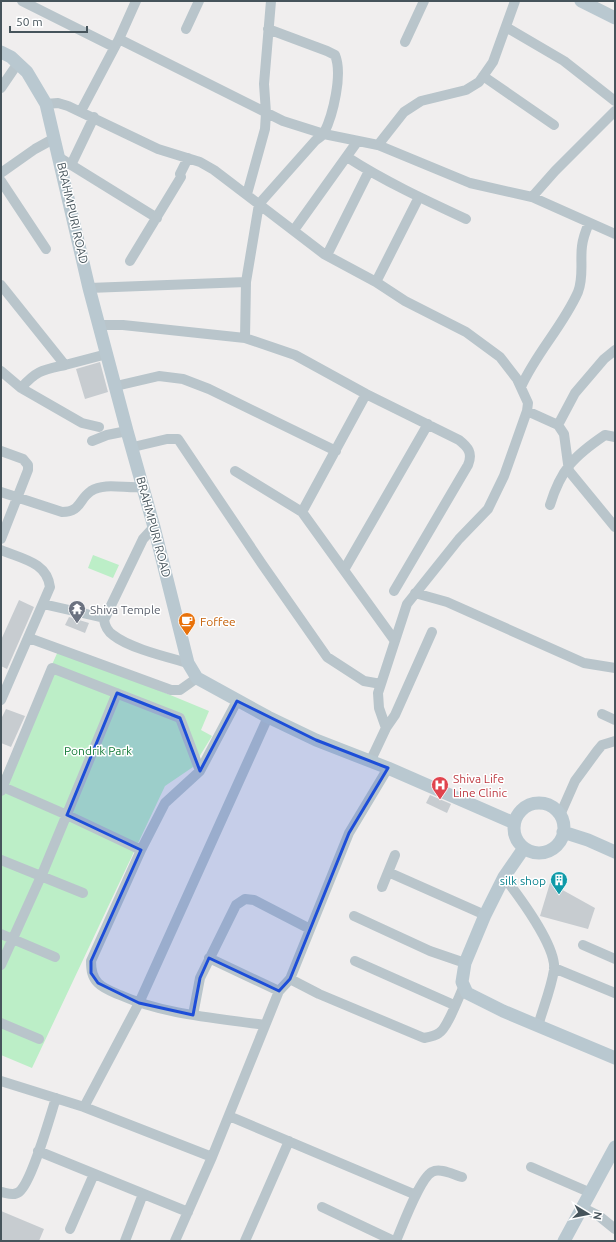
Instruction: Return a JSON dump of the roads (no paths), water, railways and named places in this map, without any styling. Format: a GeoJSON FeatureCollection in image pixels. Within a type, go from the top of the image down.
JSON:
{"type":"FeatureCollection","features":[{"type":"Feature","properties":{"kind":"street"},"geometry":{"type":"LineString","coordinates":[[22,1],[117,43],[283,121],[324,134],[357,142],[378,145],[470,183],[532,198],[615,234]]}},
{"type":"Feature","properties":{"kind":"street"},"geometry":{"type":"LineString","coordinates":[[186,29],[199,1]]}},
{"type":"Feature","properties":{"kind":"street"},"geometry":{"type":"LineString","coordinates":[[247,194],[265,129],[266,113],[264,84],[271,1]]}},
{"type":"Feature","properties":{"kind":"street"},"geometry":{"type":"LineString","coordinates":[[405,42],[424,1]]}},
{"type":"Feature","properties":{"kind":"street"},"geometry":{"type":"LineString","coordinates":[[378,145],[404,112],[421,101],[466,90],[480,82],[493,62],[515,1]]}},
{"type":"Feature","properties":{"kind":"street"},"geometry":{"type":"LineString","coordinates":[[581,1],[615,18]]}},
{"type":"Feature","properties":{"kind":"street"},"geometry":{"type":"LineString","coordinates":[[81,111],[117,43],[134,2]]}},
{"type":"Feature","properties":{"kind":"street"},"geometry":{"type":"LineString","coordinates":[[506,27],[564,61],[615,101]]}},
{"type":"Feature","properties":{"kind":"street"},"geometry":{"type":"LineString","coordinates":[[245,338],[246,282],[259,204],[315,141],[324,134],[337,90],[338,79],[335,56],[327,50],[268,29]]}},
{"type":"Feature","properties":{"kind":"street","name":"BRAHMPURI ROAD"},"geometry":{"type":"LineString","coordinates":[[1,52],[11,57],[27,72],[46,104],[55,138],[65,161],[89,288],[127,431],[144,487],[188,663],[197,678],[237,702],[316,740],[388,768],[514,823]]}},
{"type":"Feature","properties":{"kind":"street"},"geometry":{"type":"LineString","coordinates":[[1,88],[18,63]]}},
{"type":"Feature","properties":{"kind":"street"},"geometry":{"type":"LineString","coordinates":[[483,76],[554,125]]}},
{"type":"Feature","properties":{"kind":"street"},"geometry":{"type":"LineString","coordinates":[[46,104],[58,103],[81,111],[158,149],[200,162],[214,170],[327,255],[376,282],[404,300],[472,336],[500,357],[517,379],[528,403],[527,411],[504,476],[488,509],[459,539],[407,604],[378,693],[378,708],[386,728]]}},
{"type":"Feature","properties":{"kind":"street"},"geometry":{"type":"LineString","coordinates":[[532,198],[555,171],[615,111]]}},
{"type":"Feature","properties":{"kind":"street"},"geometry":{"type":"LineString","coordinates":[[94,117],[65,161],[157,218]]}},
{"type":"Feature","properties":{"kind":"street"},"geometry":{"type":"LineString","coordinates":[[1,173],[35,149],[55,138]]}},
{"type":"Feature","properties":{"kind":"street"},"geometry":{"type":"LineString","coordinates":[[294,230],[357,142]]}},
{"type":"Feature","properties":{"kind":"street"},"geometry":{"type":"LineString","coordinates":[[347,157],[369,171],[419,198],[466,218]]}},
{"type":"Feature","properties":{"kind":"street"},"geometry":{"type":"LineString","coordinates":[[130,261],[181,177],[180,174],[188,158]]}},
{"type":"Feature","properties":{"kind":"street"},"geometry":{"type":"LineString","coordinates":[[327,255],[369,171]]}},
{"type":"Feature","properties":{"kind":"street"},"geometry":{"type":"LineString","coordinates":[[1,181],[46,249]]}},
{"type":"Feature","properties":{"kind":"street"},"geometry":{"type":"LineString","coordinates":[[376,282],[419,198]]}},
{"type":"Feature","properties":{"kind":"street"},"geometry":{"type":"LineString","coordinates":[[521,388],[535,358],[559,325],[578,292],[581,279],[582,246],[584,235],[589,223]]}},
{"type":"Feature","properties":{"kind":"street"},"geometry":{"type":"LineString","coordinates":[[89,288],[246,282]]}},
{"type":"Feature","properties":{"kind":"street"},"geometry":{"type":"LineString","coordinates":[[1,285],[65,365]]}},
{"type":"Feature","properties":{"kind":"street"},"geometry":{"type":"LineString","coordinates":[[99,325],[123,325],[245,338],[295,355],[366,394],[428,424],[468,447],[470,459],[394,591]]}},
{"type":"Feature","properties":{"kind":"street"},"geometry":{"type":"LineString","coordinates":[[558,425],[575,393],[604,359],[615,350]]}},
{"type":"Feature","properties":{"kind":"street"},"geometry":{"type":"LineString","coordinates":[[22,388],[32,376],[40,371],[107,354]]}},
{"type":"Feature","properties":{"kind":"street"},"geometry":{"type":"LineString","coordinates":[[1,371],[22,388],[82,423],[100,427]]}},
{"type":"Feature","properties":{"kind":"street"},"geometry":{"type":"LineString","coordinates":[[116,386],[159,376],[183,379],[209,389],[336,451]]}},
{"type":"Feature","properties":{"kind":"street"},"geometry":{"type":"LineString","coordinates":[[302,512],[366,394]]}},
{"type":"Feature","properties":{"kind":"street"},"geometry":{"type":"LineString","coordinates":[[527,411],[558,425],[564,434],[570,463],[569,471],[615,527]]}},
{"type":"Feature","properties":{"kind":"street"},"geometry":{"type":"LineString","coordinates":[[344,570],[428,424]]}},
{"type":"Feature","properties":{"kind":"street"},"geometry":{"type":"LineString","coordinates":[[92,440],[127,431]]}},
{"type":"Feature","properties":{"kind":"street"},"geometry":{"type":"LineString","coordinates":[[550,506],[557,484],[570,463],[605,435],[615,437]]}},
{"type":"Feature","properties":{"kind":"street"},"geometry":{"type":"LineString","coordinates":[[133,447],[167,439],[178,439],[327,657],[364,681],[381,684]]}},
{"type":"Feature","properties":{"kind":"street"},"geometry":{"type":"LineString","coordinates":[[1,451],[23,459],[28,465],[28,470],[1,539]]}},
{"type":"Feature","properties":{"kind":"street"},"geometry":{"type":"LineString","coordinates":[[235,471],[302,512],[395,641]]}},
{"type":"Feature","properties":{"kind":"street"},"geometry":{"type":"LineString","coordinates":[[1,492],[62,512],[71,512],[78,507],[90,492],[98,487],[108,486],[131,489],[144,487]]}},
{"type":"Feature","properties":{"kind":"street"},"geometry":{"type":"LineString","coordinates":[[154,527],[143,539],[104,620],[106,628],[112,635],[121,640],[164,657],[188,663]]}},
{"type":"Feature","properties":{"kind":"street"},"geometry":{"type":"LineString","coordinates":[[1,550],[42,568],[49,577],[50,587],[1,700]]}},
{"type":"Feature","properties":{"kind":"street"},"geometry":{"type":"LineString","coordinates":[[415,593],[447,602],[584,662],[615,668]]}},
{"type":"Feature","properties":{"kind":"street"},"geometry":{"type":"LineString","coordinates":[[43,604],[100,617]]}},
{"type":"Feature","properties":{"kind":"street"},"geometry":{"type":"LineString","coordinates":[[370,762],[386,728],[395,715],[432,632]]}},
{"type":"Feature","properties":{"kind":"street"},"geometry":{"type":"LineString","coordinates":[[29,638],[171,690],[180,690],[197,678]]}},
{"type":"Feature","properties":{"kind":"street"},"geometry":{"type":"LineString","coordinates":[[141,850],[67,815],[2,789],[52,668],[180,718],[200,771]]}},
{"type":"Feature","properties":{"kind":"street"},"geometry":{"type":"LineString","coordinates":[[1,965],[42,876],[117,693]]}},
{"type":"Feature","properties":{"kind":"street"},"geometry":{"type":"LineString","coordinates":[[237,702],[200,771],[165,803],[141,850],[91,961],[92,973],[98,983],[104,988],[139,1003],[193,1015],[265,1025]]}},
{"type":"Feature","properties":{"kind":"street"},"geometry":{"type":"LineString","coordinates":[[602,714],[615,720]]}},
{"type":"Feature","properties":{"kind":"street"},"geometry":{"type":"LineString","coordinates":[[84,1108],[139,1003],[268,717]]}},
{"type":"Feature","properties":{"kind":"street"},"geometry":{"type":"LineString","coordinates":[[560,815],[575,781],[597,751],[602,745],[615,741]]}},
{"type":"Feature","properties":{"kind":"street"},"geometry":{"type":"LineString","coordinates":[[175,1241],[212,1157],[279,991],[290,979],[349,833],[388,768]]}},
{"type":"Feature","properties":{"kind":"street"},"geometry":{"type":"LineString","coordinates":[[534,804],[544,804],[553,808],[560,815],[563,832],[555,847],[548,852],[532,852],[524,848],[515,837],[514,823],[518,814],[525,807],[534,804]]}},
{"type":"Feature","properties":{"kind":"street"},"geometry":{"type":"LineString","coordinates":[[563,832],[588,840],[615,852]]}},
{"type":"Feature","properties":{"kind":"street"},"geometry":{"type":"LineString","coordinates":[[524,848],[504,877],[485,915],[465,963],[462,982],[467,993],[538,1026],[615,1058]]}},
{"type":"Feature","properties":{"kind":"street"},"geometry":{"type":"LineString","coordinates":[[382,887],[395,855]]}},
{"type":"Feature","properties":{"kind":"street"},"geometry":{"type":"LineString","coordinates":[[1,860],[83,893]]}},
{"type":"Feature","properties":{"kind":"street"},"geometry":{"type":"LineString","coordinates":[[388,872],[485,915]]}},
{"type":"Feature","properties":{"kind":"street"},"geometry":{"type":"LineString","coordinates":[[504,877],[530,912],[549,946],[554,968],[538,1026]]}},
{"type":"Feature","properties":{"kind":"street"},"geometry":{"type":"LineString","coordinates":[[193,1015],[200,978],[236,905],[245,899],[254,900],[310,929]]}},
{"type":"Feature","properties":{"kind":"street"},"geometry":{"type":"LineString","coordinates":[[354,916],[430,951],[465,963]]}},
{"type":"Feature","properties":{"kind":"street"},"geometry":{"type":"LineString","coordinates":[[1,934],[56,957]]}},
{"type":"Feature","properties":{"kind":"street"},"geometry":{"type":"LineString","coordinates":[[582,945],[615,959]]}},
{"type":"Feature","properties":{"kind":"street"},"geometry":{"type":"LineString","coordinates":[[209,958],[279,991]]}},
{"type":"Feature","properties":{"kind":"street"},"geometry":{"type":"LineString","coordinates":[[355,961],[454,1005]]}},
{"type":"Feature","properties":{"kind":"street"},"geometry":{"type":"LineString","coordinates":[[554,968],[615,993]]}},
{"type":"Feature","properties":{"kind":"street"},"geometry":{"type":"LineString","coordinates":[[290,979],[325,997],[424,1038],[440,1033],[447,1024],[454,1005],[464,986]]}},
{"type":"Feature","properties":{"kind":"street"},"geometry":{"type":"LineString","coordinates":[[1,1023],[39,1039]]}},
{"type":"Feature","properties":{"kind":"street"},"geometry":{"type":"LineString","coordinates":[[1,1081],[84,1108],[212,1157]]}},
{"type":"Feature","properties":{"kind":"street"},"geometry":{"type":"LineString","coordinates":[[1,1192],[11,1195],[19,1193],[31,1171],[56,1098]]}},
{"type":"Feature","properties":{"kind":"street"},"geometry":{"type":"LineString","coordinates":[[229,1116],[416,1195]]}},
{"type":"Feature","properties":{"kind":"street"},"geometry":{"type":"LineString","coordinates":[[245,1241],[289,1141]]}},
{"type":"Feature","properties":{"kind":"street"},"geometry":{"type":"LineString","coordinates":[[564,1241],[615,1147]]}},
{"type":"Feature","properties":{"kind":"street"},"geometry":{"type":"LineString","coordinates":[[38,1151],[188,1212]]}},
{"type":"Feature","properties":{"kind":"street"},"geometry":{"type":"LineString","coordinates":[[531,1167],[591,1193]]}},
{"type":"Feature","properties":{"kind":"street"},"geometry":{"type":"LineString","coordinates":[[322,1207],[395,1241],[416,1195],[432,1172],[439,1170],[462,1177]]}},
{"type":"Feature","properties":{"kind":"street"},"geometry":{"type":"LineString","coordinates":[[70,1229],[94,1174]]}},
{"type":"Feature","properties":{"kind":"street"},"geometry":{"type":"LineString","coordinates":[[124,1241],[143,1194]]}},
{"type":"Feature","properties":{"kind":"street"},"geometry":{"type":"LineString","coordinates":[[583,1208],[599,1216],[615,1229]]}},
{"type":"Feature","properties":{"kind":"place","name":"Shiva Temple"},"geometry":{"type":"Point","coordinates":[77,624]}},
{"type":"Feature","properties":{"kind":"place","name":"Foffee"},"geometry":{"type":"Point","coordinates":[187,636]}},
{"type":"Feature","properties":{"kind":"place","name":"Shiva Life Line Clinic"},"geometry":{"type":"Point","coordinates":[440,800]}},
{"type":"Feature","properties":{"kind":"place","name":"silk shop"},"geometry":{"type":"Point","coordinates":[559,895]}},
{"type":"Feature","properties":{"kind":"park label","name":"Pondrik Park"},"geometry":{"type":"Point","coordinates":[98,750]}}]}
